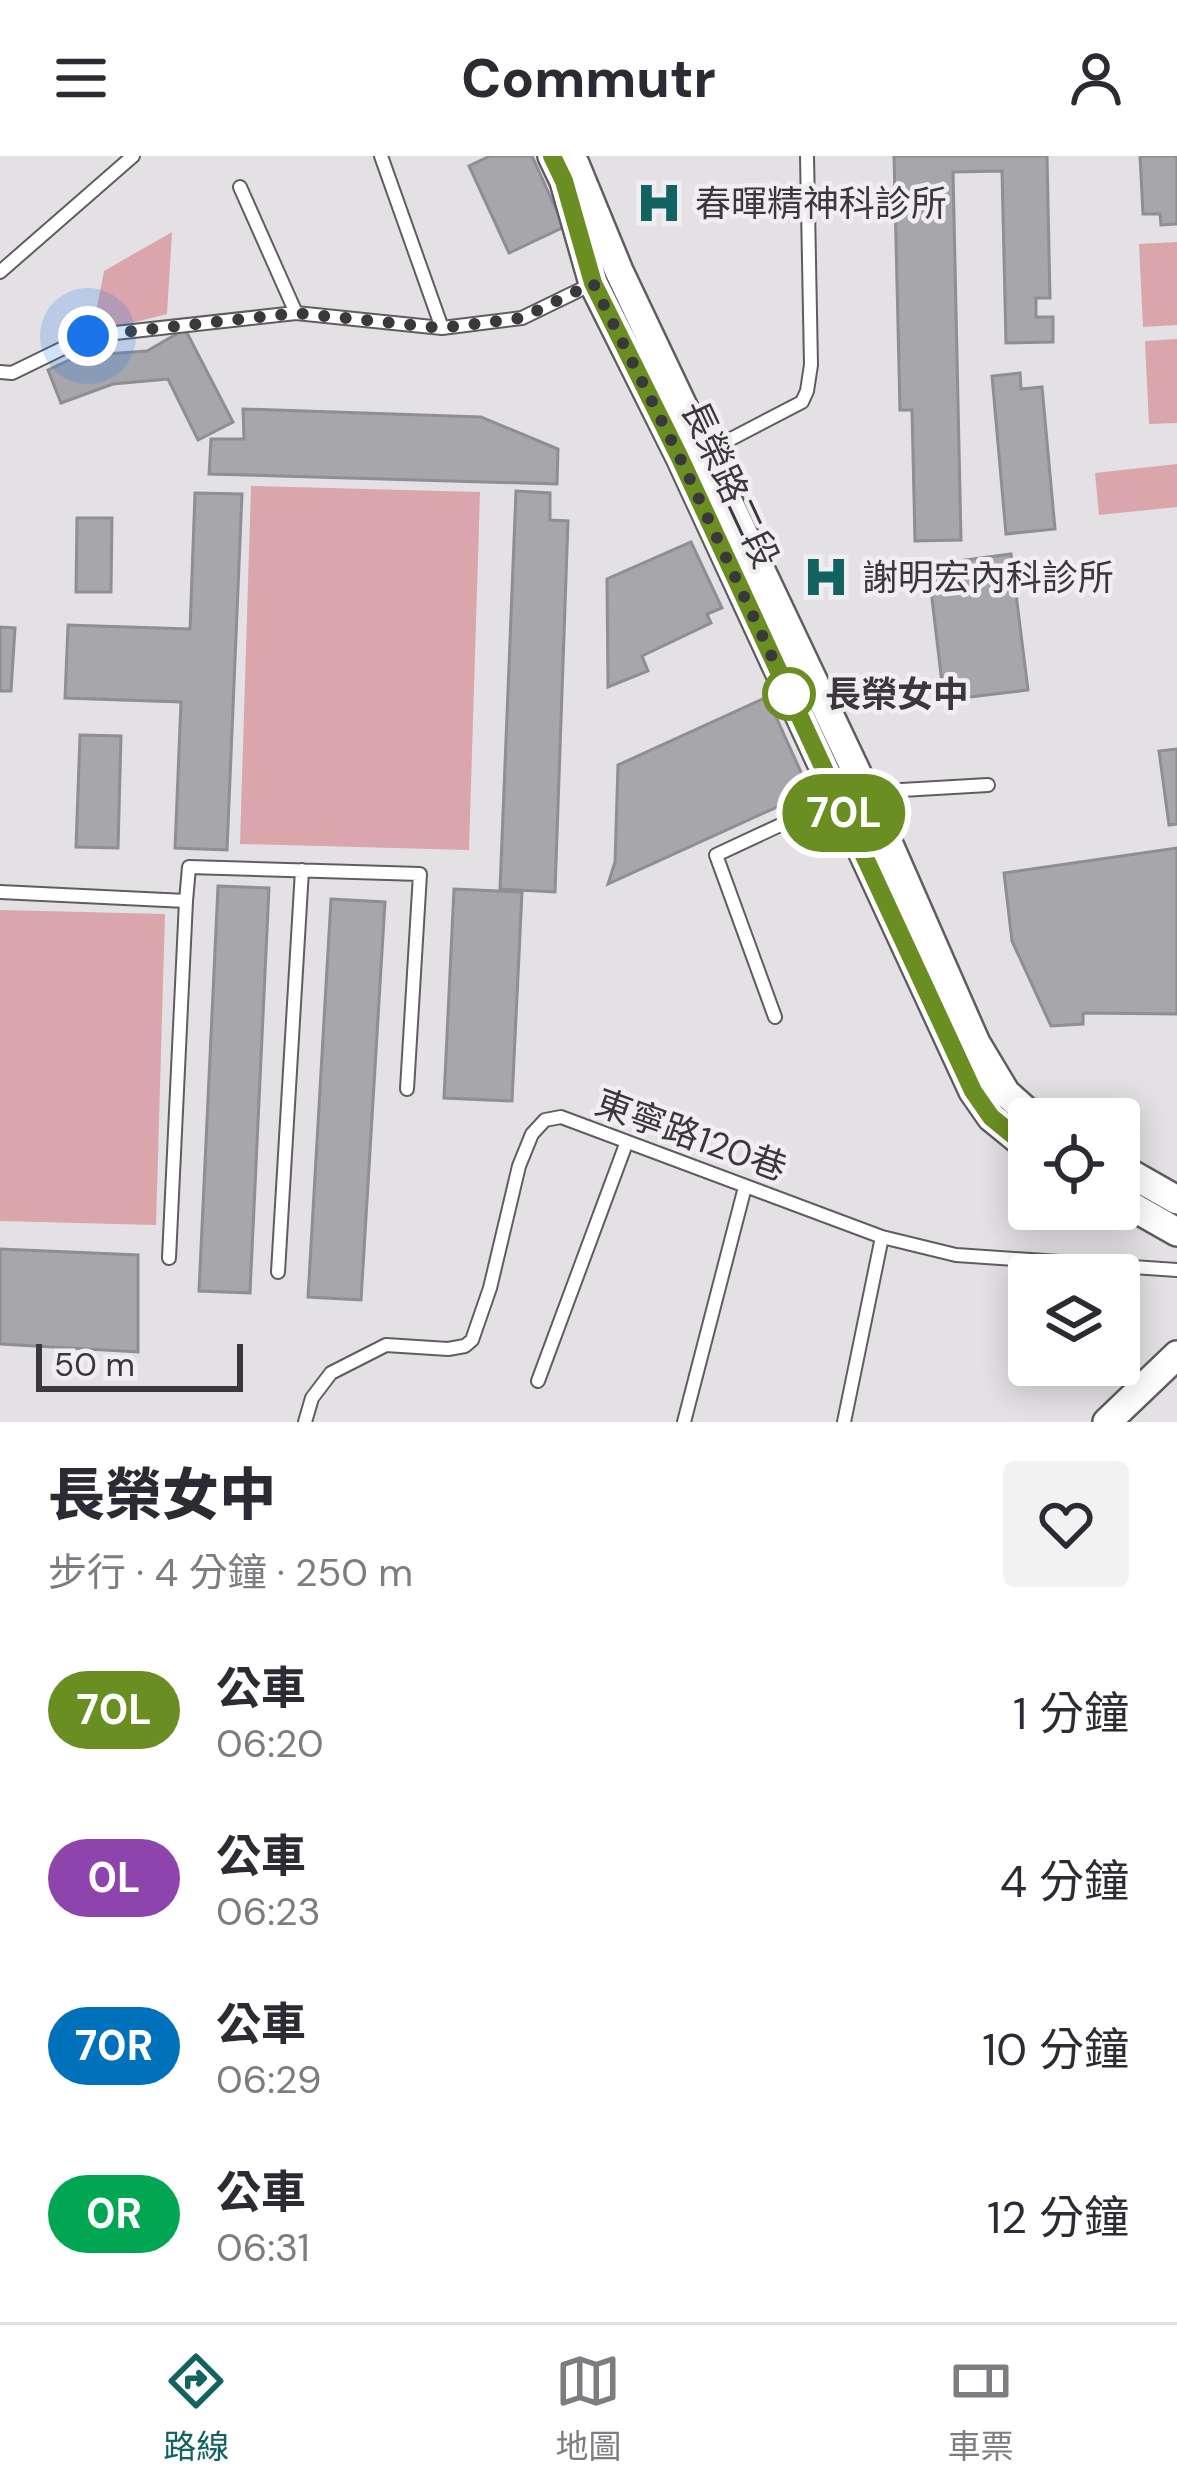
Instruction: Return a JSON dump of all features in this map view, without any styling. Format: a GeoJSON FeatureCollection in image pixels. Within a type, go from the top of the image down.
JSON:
{"type":"FeatureCollection","features":[{"type":"Feature","properties":{"kind":"street","name":"長榮路二段"},"geometry":{"type":"LineString","coordinates":[[552,156],[564,181],[593,283],[680,458],[973,1091],[991,1117],[1008,1131]]}},
{"type":"Feature","properties":{"kind":"street","name":"長榮路二段"},"geometry":{"type":"LineString","coordinates":[[571,156],[620,271],[866,792],[976,1042],[1011,1098]]}},
{"type":"Feature","properties":{"kind":"street"},"geometry":{"type":"LineString","coordinates":[[1140,1179],[1177,1200]]}},
{"type":"Feature","properties":{"kind":"street"},"geometry":{"type":"LineString","coordinates":[[1140,1211],[1177,1232]]}},
{"type":"Feature","properties":{"kind":"street"},"geometry":{"type":"LineString","coordinates":[[1107,1422],[1177,1355]]}},
{"type":"Feature","properties":{"kind":"lane"},"geometry":{"type":"LineString","coordinates":[[0,272],[134,156]]}},
{"type":"Feature","properties":{"kind":"lane"},"geometry":{"type":"LineString","coordinates":[[381,156],[442,328]]}},
{"type":"Feature","properties":{"kind":"lane"},"geometry":{"type":"LineString","coordinates":[[706,452],[802,401],[807,391],[811,365],[807,156]]}},
{"type":"Feature","properties":{"kind":"lane"},"geometry":{"type":"LineString","coordinates":[[240,187],[296,313]]}},
{"type":"Feature","properties":{"kind":"lane"},"geometry":{"type":"LineString","coordinates":[[0,372],[12,373],[88,336],[296,313],[442,328],[522,318],[620,271]]}},
{"type":"Feature","properties":{"kind":"lane"},"geometry":{"type":"LineString","coordinates":[[775,1017],[716,855],[837,798],[988,785]]}},
{"type":"Feature","properties":{"kind":"lane"},"geometry":{"type":"LineString","coordinates":[[169,1258],[189,866],[420,874],[407,1088]]}},
{"type":"Feature","properties":{"kind":"lane"},"geometry":{"type":"LineString","coordinates":[[278,1272],[302,870]]}},
{"type":"Feature","properties":{"kind":"lane"},"geometry":{"type":"LineString","coordinates":[[0,892],[186,901]]}},
{"type":"Feature","properties":{"kind":"lane","name":"東寧路120巷"},"geometry":{"type":"LineString","coordinates":[[305,1422],[313,1398],[331,1373],[386,1345],[448,1348],[472,1340],[490,1288],[519,1166],[532,1134],[545,1120],[561,1118],[882,1237],[956,1256],[1177,1270]]}},
{"type":"Feature","properties":{"kind":"lane"},"geometry":{"type":"LineString","coordinates":[[538,1382],[626,1144]]}},
{"type":"Feature","properties":{"kind":"lane"},"geometry":{"type":"LineString","coordinates":[[684,1422],[745,1187]]}},
{"type":"Feature","properties":{"kind":"lane"},"geometry":{"type":"LineString","coordinates":[[844,1422],[882,1237]]}},
{"type":"Feature","properties":{"kind":"shaded area"},"geometry":{"type":"Polygon","coordinates":[[[172,232],[167,314],[92,333],[104,271],[172,232]]]}},
{"type":"Feature","properties":{"kind":"shaded area"},"geometry":{"type":"Polygon","coordinates":[[[1177,242],[1177,325],[1143,327],[1139,244],[1177,242]]]}},
{"type":"Feature","properties":{"kind":"shaded area"},"geometry":{"type":"Polygon","coordinates":[[[1177,339],[1177,423],[1149,424],[1145,341],[1177,339]]]}},
{"type":"Feature","properties":{"kind":"shaded area"},"geometry":{"type":"Polygon","coordinates":[[[1177,464],[1177,507],[1099,515],[1095,473],[1177,464]]]}},
{"type":"Feature","properties":{"kind":"shaded area"},"geometry":{"type":"Polygon","coordinates":[[[251,486],[480,492],[469,850],[240,844],[251,486]]]}},
{"type":"Feature","properties":{"kind":"shaded area"},"geometry":{"type":"Polygon","coordinates":[[[0,910],[165,914],[156,1225],[0,1221],[0,910]]]}},
{"type":"Feature","properties":{"kind":"building"},"geometry":{"type":"Polygon","coordinates":[[[490,156],[532,156],[564,227],[509,253],[469,166],[490,156]]]}},
{"type":"Feature","properties":{"kind":"building"},"geometry":{"type":"Polygon","coordinates":[[[894,156],[1047,156],[1050,298],[1036,298],[1036,317],[1053,317],[1053,342],[1006,343],[1002,171],[953,172],[961,540],[915,541],[912,410],[900,410],[894,156]]]}},
{"type":"Feature","properties":{"kind":"building"},"geometry":{"type":"Polygon","coordinates":[[[1140,156],[1177,156],[1177,224],[1161,225],[1160,214],[1143,214],[1140,156]]]}},
{"type":"Feature","properties":{"kind":"building"},"geometry":{"type":"Polygon","coordinates":[[[185,329],[233,422],[198,440],[168,379],[113,384],[61,403],[48,370],[78,356],[147,351],[185,329]]]}},
{"type":"Feature","properties":{"kind":"building"},"geometry":{"type":"Polygon","coordinates":[[[1020,373],[1021,389],[1042,387],[1055,529],[1006,534],[992,376],[1020,373]]]}},
{"type":"Feature","properties":{"kind":"building"},"geometry":{"type":"Polygon","coordinates":[[[243,409],[481,417],[558,449],[557,484],[209,474],[211,439],[244,439],[243,409]]]}},
{"type":"Feature","properties":{"kind":"building"},"geometry":{"type":"Polygon","coordinates":[[[516,491],[550,493],[550,520],[568,521],[555,892],[500,889],[516,491]]]}},
{"type":"Feature","properties":{"kind":"building"},"geometry":{"type":"Polygon","coordinates":[[[195,493],[242,494],[227,850],[175,848],[181,702],[65,698],[68,625],[190,629],[195,493]]]}},
{"type":"Feature","properties":{"kind":"building"},"geometry":{"type":"Polygon","coordinates":[[[77,518],[112,518],[111,592],[76,592],[77,518]]]}},
{"type":"Feature","properties":{"kind":"building"},"geometry":{"type":"Polygon","coordinates":[[[691,542],[722,608],[707,614],[711,623],[642,656],[648,671],[608,687],[607,579],[691,542]]]}},
{"type":"Feature","properties":{"kind":"building"},"geometry":{"type":"Polygon","coordinates":[[[1011,554],[1028,690],[944,700],[928,565],[1011,554]]]}},
{"type":"Feature","properties":{"kind":"building"},"geometry":{"type":"Polygon","coordinates":[[[0,627],[15,628],[11,691],[0,691],[0,627]]]}},
{"type":"Feature","properties":{"kind":"building"},"geometry":{"type":"Polygon","coordinates":[[[767,697],[810,792],[608,884],[615,862],[618,765],[767,697]]]}},
{"type":"Feature","properties":{"kind":"building"},"geometry":{"type":"Polygon","coordinates":[[[80,735],[121,736],[118,848],[76,847],[80,735]]]}},
{"type":"Feature","properties":{"kind":"building"},"geometry":{"type":"Polygon","coordinates":[[[1177,749],[1177,824],[1169,825],[1159,751],[1177,749]]]}},
{"type":"Feature","properties":{"kind":"building"},"geometry":{"type":"Polygon","coordinates":[[[1177,848],[1177,1014],[1083,1013],[1083,1024],[1051,1026],[1012,941],[1004,873],[1177,848]]]}},
{"type":"Feature","properties":{"kind":"building"},"geometry":{"type":"Polygon","coordinates":[[[218,886],[269,888],[250,1293],[199,1291],[218,886]]]}},
{"type":"Feature","properties":{"kind":"building"},"geometry":{"type":"Polygon","coordinates":[[[454,889],[522,892],[512,1101],[444,1098],[454,889]]]}},
{"type":"Feature","properties":{"kind":"building"},"geometry":{"type":"Polygon","coordinates":[[[331,899],[385,902],[361,1300],[308,1297],[331,899]]]}},
{"type":"Feature","properties":{"kind":"building"},"geometry":{"type":"Polygon","coordinates":[[[0,1249],[138,1255],[138,1352],[0,1344],[0,1249]]]}},
{"type":"Feature","properties":{"kind":"bus line","name":"70L"},"geometry":{"type":"LineString","coordinates":[[552,156],[608,316],[680,458],[973,1091],[1008,1131]]}},
{"type":"Feature","properties":{"kind":"place","name":"春暉精神科診所"},"geometry":{"type":"Point","coordinates":[659,203]}},
{"type":"Feature","properties":{"kind":"place","name":"謝明宏內科診所"},"geometry":{"type":"Point","coordinates":[826,577]}},
{"type":"Feature","properties":{"kind":"place","name":"長榮女中"},"geometry":{"type":"Point","coordinates":[789,694]}},
{"type":"Feature","properties":{"kind":"route"},"geometry":{"type":"LineString","coordinates":[[88,336],[296,313],[442,328],[522,318],[593,283],[798,713],[789,694]]}}]}
